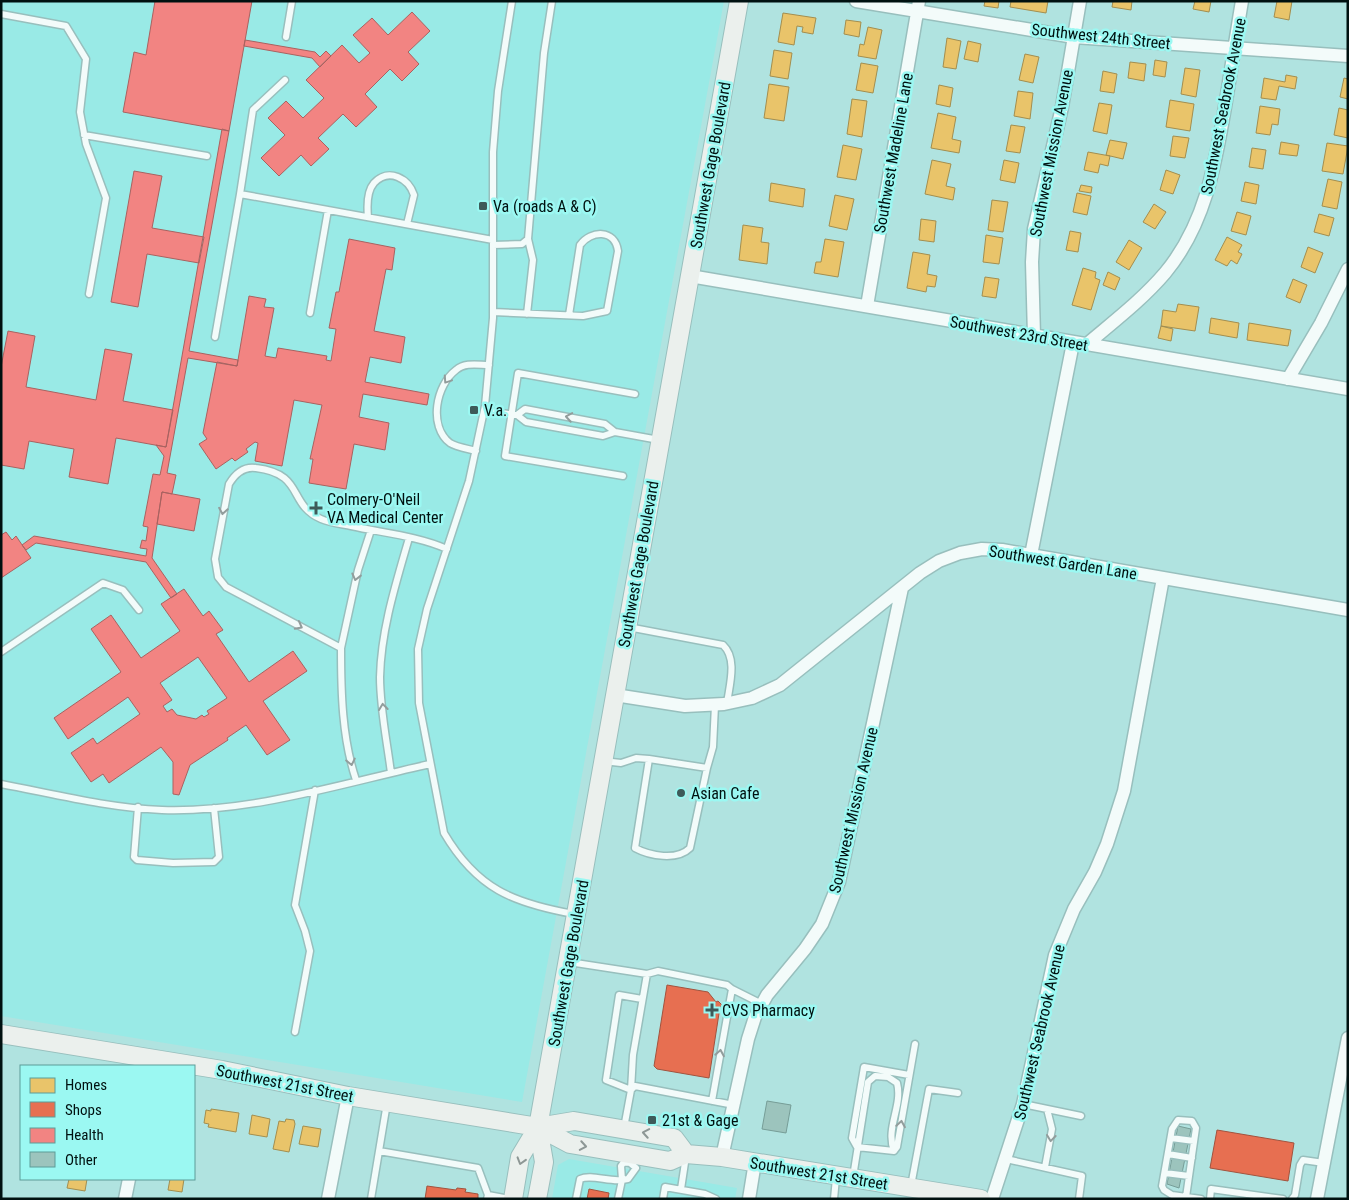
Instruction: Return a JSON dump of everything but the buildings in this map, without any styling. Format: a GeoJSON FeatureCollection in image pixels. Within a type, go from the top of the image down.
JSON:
{"type":"FeatureCollection","features":[{"type":"Feature","properties":{"kind":"main road","name":"Southwest Gage Boulevard"},"geometry":{"type":"LineString","coordinates":[[511,1199],[520,1157],[538,1127],[578,915],[602,761],[739,1]]}},
{"type":"Feature","properties":{"kind":"main road","name":"Southwest 21st Street"},"geometry":{"type":"LineString","coordinates":[[1,1034],[167,1065]]}},
{"type":"Feature","properties":{"kind":"main road","name":"Southwest 21st Street"},"geometry":{"type":"LineString","coordinates":[[195,1070],[538,1127],[570,1144],[632,1162],[670,1161],[686,1154],[722,1157],[845,1177],[915,1192],[981,1199]]}},
{"type":"Feature","properties":{"kind":"main road","name":"Southwest 21st Street"},"geometry":{"type":"LineString","coordinates":[[538,1127],[574,1121],[674,1138],[686,1154]]}},
{"type":"Feature","properties":{"kind":"main road","name":"Southwest Gage Boulevard"},"geometry":{"type":"LineString","coordinates":[[537,1199],[544,1162],[538,1127]]}},
{"type":"Feature","properties":{"kind":"street","name":"Southwest 24th Street"},"geometry":{"type":"LineString","coordinates":[[856,1],[918,6],[1074,37],[1348,56]]}},
{"type":"Feature","properties":{"kind":"street","name":"Southwest Mission Avenue"},"geometry":{"type":"LineString","coordinates":[[1034,336],[1032,262],[1034,229],[1062,107],[1080,1]]}},
{"type":"Feature","properties":{"kind":"street","name":"Southwest Seabrook Avenue"},"geometry":{"type":"LineString","coordinates":[[1086,345],[1145,295],[1171,266],[1193,229],[1209,189],[1215,162],[1242,1]]}},
{"type":"Feature","properties":{"kind":"street","name":"Southwest Madeline Lane"},"geometry":{"type":"LineString","coordinates":[[866,306],[918,6]]}},
{"type":"Feature","properties":{"kind":"street"},"geometry":{"type":"LineString","coordinates":[[1288,378],[1321,323],[1348,269]]}},
{"type":"Feature","properties":{"kind":"street","name":"Southwest 23rd Street"},"geometry":{"type":"LineString","coordinates":[[690,276],[1348,389]]}},
{"type":"Feature","properties":{"kind":"street"},"geometry":{"type":"LineString","coordinates":[[1032,555],[1073,342]]}},
{"type":"Feature","properties":{"kind":"street","name":"Southwest Garden Lane"},"geometry":{"type":"LineString","coordinates":[[614,694],[685,706],[721,705],[752,698],[780,685],[939,561],[960,553],[982,549],[1032,555],[1348,610]]}},
{"type":"Feature","properties":{"kind":"street","name":"Southwest Seabrook Avenue"},"geometry":{"type":"LineString","coordinates":[[992,1199],[1023,1104],[1055,955],[1074,909],[1095,872],[1107,844],[1124,791],[1163,578]]}},
{"type":"Feature","properties":{"kind":"street","name":"Southwest Mission Avenue"},"geometry":{"type":"LineString","coordinates":[[722,1157],[748,1039],[762,1004],[777,981],[805,949],[825,917],[839,882],[902,588]]}},
{"type":"Feature","properties":{"kind":"street"},"geometry":{"type":"LineString","coordinates":[[1317,1199],[1348,1038]]}},
{"type":"Feature","properties":{"kind":"street"},"geometry":{"type":"LineString","coordinates":[[328,1199],[348,1096]]}},
{"type":"Feature","properties":{"kind":"street"},"geometry":{"type":"LineString","coordinates":[[749,1199],[755,1162]]}},
{"type":"Feature","properties":{"kind":"street"},"geometry":{"type":"LineString","coordinates":[[125,1199],[128,1180]]}},
{"type":"Feature","properties":{"kind":"lane"},"geometry":{"type":"LineString","coordinates":[[286,37],[292,1]]}},
{"type":"Feature","properties":{"kind":"lane"},"geometry":{"type":"LineString","coordinates":[[512,1],[498,91],[493,159],[493,312],[490,365],[476,451],[427,609],[418,649],[419,703],[444,833],[469,869],[490,887],[514,900],[578,915]]}},
{"type":"Feature","properties":{"kind":"lane"},"geometry":{"type":"LineString","coordinates":[[526,314],[533,260],[528,238],[544,52],[552,1]]}},
{"type":"Feature","properties":{"kind":"lane"},"geometry":{"type":"LineString","coordinates":[[1,14],[66,26],[86,59],[80,112],[84,135],[106,198],[89,294]]}},
{"type":"Feature","properties":{"kind":"lane"},"geometry":{"type":"LineString","coordinates":[[215,337],[253,110],[285,80]]}},
{"type":"Feature","properties":{"kind":"lane"},"geometry":{"type":"LineString","coordinates":[[84,135],[207,156]]}},
{"type":"Feature","properties":{"kind":"lane"},"geometry":{"type":"LineString","coordinates":[[368,217],[368,195],[373,184],[390,176],[398,176],[406,181],[414,195],[407,224]]}},
{"type":"Feature","properties":{"kind":"lane"},"geometry":{"type":"LineString","coordinates":[[240,194],[407,224],[493,242],[522,244],[528,238]]}},
{"type":"Feature","properties":{"kind":"lane"},"geometry":{"type":"LineString","coordinates":[[310,313],[328,210]]}},
{"type":"Feature","properties":{"kind":"lane"},"geometry":{"type":"LineString","coordinates":[[493,312],[569,315],[599,314],[607,310],[618,251],[617,242],[610,236],[596,233],[586,238],[580,246],[569,315]]}},
{"type":"Feature","properties":{"kind":"lane"},"geometry":{"type":"LineString","coordinates":[[476,451],[450,443],[441,430],[437,416],[438,399],[448,378],[456,369],[470,364],[490,365]]}},
{"type":"Feature","properties":{"kind":"lane"},"geometry":{"type":"LineString","coordinates":[[623,476],[505,456],[514,415],[518,374],[635,394]]}},
{"type":"Feature","properties":{"kind":"lane"},"geometry":{"type":"LineString","coordinates":[[484,410],[514,415],[526,422],[603,436],[615,432],[660,440]]}},
{"type":"Feature","properties":{"kind":"lane"},"geometry":{"type":"LineString","coordinates":[[514,415],[525,410],[605,424],[615,432]]}},
{"type":"Feature","properties":{"kind":"lane"},"geometry":{"type":"LineString","coordinates":[[340,648],[226,587],[218,577],[215,559],[227,491],[234,475],[243,469],[254,467],[282,475],[290,480],[304,506],[323,520],[430,542],[447,549]]}},
{"type":"Feature","properties":{"kind":"lane"},"geometry":{"type":"LineString","coordinates":[[356,780],[343,717],[340,648],[358,570],[371,530]]}},
{"type":"Feature","properties":{"kind":"lane"},"geometry":{"type":"LineString","coordinates":[[391,773],[382,702],[382,656],[387,622],[410,538]]}},
{"type":"Feature","properties":{"kind":"lane"},"geometry":{"type":"LineString","coordinates":[[1,652],[104,583],[123,590],[139,610]]}},
{"type":"Feature","properties":{"kind":"lane"},"geometry":{"type":"LineString","coordinates":[[627,626],[723,645],[727,649],[732,661],[690,848],[684,854],[677,856],[641,851],[635,848],[649,759]]}},
{"type":"Feature","properties":{"kind":"lane"},"geometry":{"type":"LineString","coordinates":[[602,761],[621,762],[636,758],[707,768]]}},
{"type":"Feature","properties":{"kind":"lane"},"geometry":{"type":"LineString","coordinates":[[1,784],[138,808],[175,810],[254,803],[430,764]]}},
{"type":"Feature","properties":{"kind":"lane"},"geometry":{"type":"LineString","coordinates":[[295,1032],[310,951],[305,930],[295,905],[315,790]]}},
{"type":"Feature","properties":{"kind":"lane"},"geometry":{"type":"LineString","coordinates":[[138,808],[134,857],[137,860],[173,863],[214,862],[219,858],[214,808]]}},
{"type":"Feature","properties":{"kind":"lane"},"geometry":{"type":"LineString","coordinates":[[569,962],[647,974],[658,971],[727,985],[762,1004]]}},
{"type":"Feature","properties":{"kind":"lane"},"geometry":{"type":"LineString","coordinates":[[624,1130],[647,974]]}},
{"type":"Feature","properties":{"kind":"lane"},"geometry":{"type":"LineString","coordinates":[[712,1100],[732,989]]}},
{"type":"Feature","properties":{"kind":"lane"},"geometry":{"type":"LineString","coordinates":[[631,1090],[606,1080],[619,995],[642,999]]}},
{"type":"Feature","properties":{"kind":"lane"},"geometry":{"type":"LineString","coordinates":[[894,1151],[897,1147],[915,1044]]}},
{"type":"Feature","properties":{"kind":"lane"},"geometry":{"type":"LineString","coordinates":[[857,1147],[852,1138],[864,1068],[909,1075]]}},
{"type":"Feature","properties":{"kind":"lane"},"geometry":{"type":"LineString","coordinates":[[834,1199],[857,1147],[868,1082],[875,1076],[888,1077],[898,1083],[900,1091],[890,1140],[894,1151]]}},
{"type":"Feature","properties":{"kind":"lane"},"geometry":{"type":"LineString","coordinates":[[631,1090],[635,1086],[734,1105]]}},
{"type":"Feature","properties":{"kind":"lane"},"geometry":{"type":"LineString","coordinates":[[915,1192],[929,1089],[958,1093]]}},
{"type":"Feature","properties":{"kind":"lane"},"geometry":{"type":"LineString","coordinates":[[371,1199],[388,1102]]}},
{"type":"Feature","properties":{"kind":"lane"},"geometry":{"type":"LineString","coordinates":[[1023,1104],[1080,1116]]}},
{"type":"Feature","properties":{"kind":"lane"},"geometry":{"type":"LineString","coordinates":[[1045,1167],[1052,1129],[1047,1109]]}},
{"type":"Feature","properties":{"kind":"lane"},"geometry":{"type":"LineString","coordinates":[[1186,1196],[1196,1128],[1192,1121],[1175,1121],[1170,1138],[1164,1190],[1172,1194],[1201,1199]]}},
{"type":"Feature","properties":{"kind":"lane"},"geometry":{"type":"LineString","coordinates":[[1170,1138],[1194,1141]]}},
{"type":"Feature","properties":{"kind":"lane"},"geometry":{"type":"LineString","coordinates":[[857,1147],[894,1151]]}},
{"type":"Feature","properties":{"kind":"lane"},"geometry":{"type":"LineString","coordinates":[[379,1151],[478,1168],[487,1197],[511,1199]]}},
{"type":"Feature","properties":{"kind":"lane"},"geometry":{"type":"LineString","coordinates":[[680,1189],[686,1154]]}},
{"type":"Feature","properties":{"kind":"lane"},"geometry":{"type":"LineString","coordinates":[[1168,1154],[1192,1158]]}},
{"type":"Feature","properties":{"kind":"lane"},"geometry":{"type":"LineString","coordinates":[[1006,1159],[1082,1176],[1079,1199]]}},
{"type":"Feature","properties":{"kind":"lane"},"geometry":{"type":"LineString","coordinates":[[1292,1199],[1295,1195],[1300,1165],[1303,1160],[1324,1163]]}},
{"type":"Feature","properties":{"kind":"lane"},"geometry":{"type":"LineString","coordinates":[[576,1199],[580,1179],[584,1177],[611,1181],[622,1180],[628,1179],[632,1162],[624,1162],[621,1166],[622,1180],[618,1199]]}},
{"type":"Feature","properties":{"kind":"lane"},"geometry":{"type":"LineString","coordinates":[[1165,1173],[1189,1176]]}},
{"type":"Feature","properties":{"kind":"lane"},"geometry":{"type":"LineString","coordinates":[[663,1199],[665,1187],[705,1194],[716,1199]]}},
{"type":"Feature","properties":{"kind":"lane"},"geometry":{"type":"LineString","coordinates":[[1210,1199],[1211,1189],[1283,1199]]}},
{"type":"Feature","properties":{"kind":"shaded area","name":"Colmery-O'Neil VA Medical Center"},"geometry":{"type":"Polygon","coordinates":[[[1,1],[724,1],[522,1102],[1,1016],[1,1]]]}},
{"type":"Feature","properties":{"kind":"shaded area"},"geometry":{"type":"Polygon","coordinates":[[[569,1159],[737,1188],[735,1199],[552,1199],[558,1165],[569,1159]]]}},
{"type":"Feature","properties":{"kind":"place","name":"Va (roads A & C)"},"geometry":{"type":"Point","coordinates":[483,206]}},
{"type":"Feature","properties":{"kind":"place","name":"V.a."},"geometry":{"type":"Point","coordinates":[474,410]}},
{"type":"Feature","properties":{"kind":"place","name":"Colmery-O'Neil VA Medical Center"},"geometry":{"type":"Point","coordinates":[316,508]}},
{"type":"Feature","properties":{"kind":"place","name":"Asian Cafe"},"geometry":{"type":"Point","coordinates":[681,793]}},
{"type":"Feature","properties":{"kind":"place","name":"CVS Pharmacy"},"geometry":{"type":"Point","coordinates":[712,1010]}},
{"type":"Feature","properties":{"kind":"place","name":"21st & Gage"},"geometry":{"type":"Point","coordinates":[652,1120]}}]}
